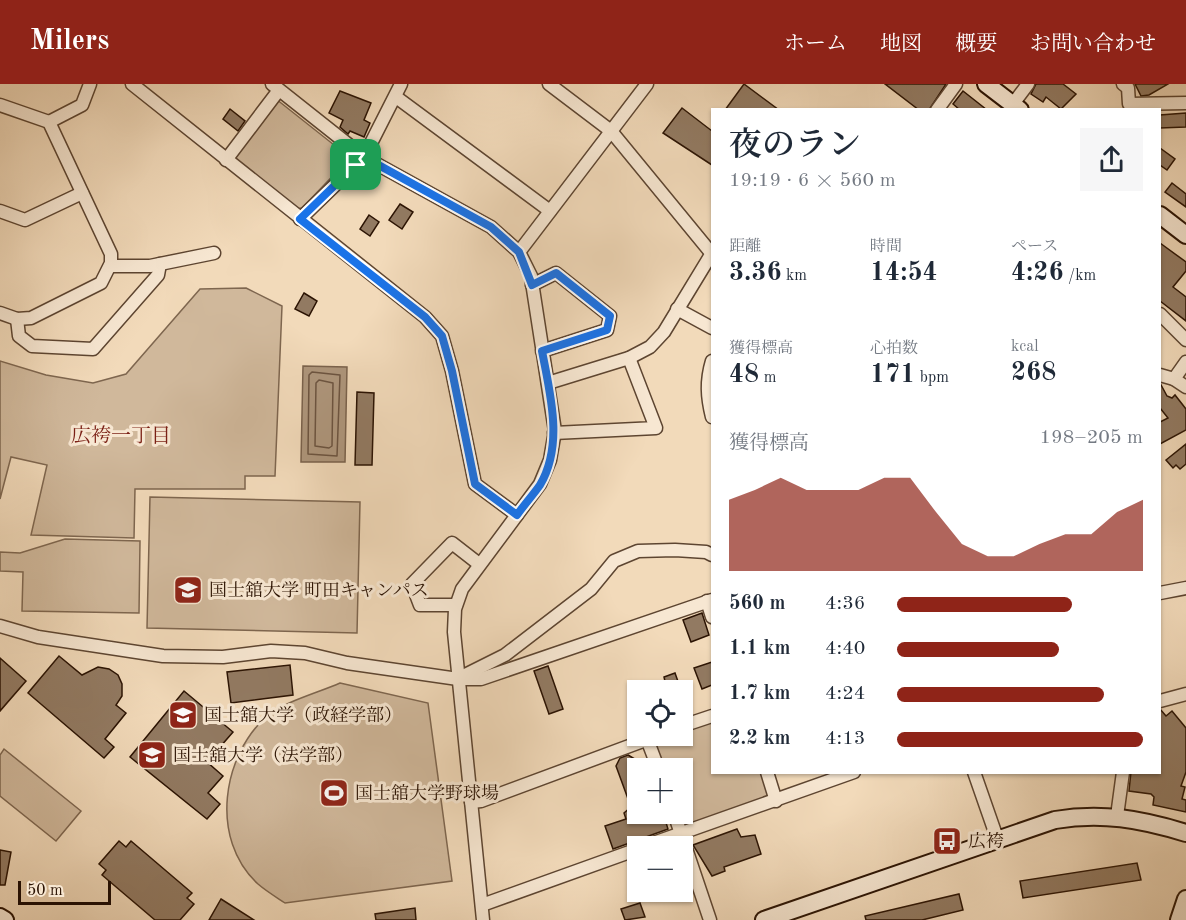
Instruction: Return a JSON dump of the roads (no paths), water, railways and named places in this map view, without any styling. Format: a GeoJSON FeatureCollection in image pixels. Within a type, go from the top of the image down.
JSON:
{"type":"FeatureCollection","features":[{"type":"Feature","properties":{"kind":"street"},"geometry":{"type":"LineString","coordinates":[[49,122],[82,105],[90,84]]}},
{"type":"Feature","properties":{"kind":"street"},"geometry":{"type":"LineString","coordinates":[[132,84],[425,317],[442,336],[452,371],[475,484],[517,515]]}},
{"type":"Feature","properties":{"kind":"street"},"geometry":{"type":"LineString","coordinates":[[300,219],[364,157],[401,84]]}},
{"type":"Feature","properties":{"kind":"street"},"geometry":{"type":"LineString","coordinates":[[549,84],[611,131],[711,253]]}},
{"type":"Feature","properties":{"kind":"street"},"geometry":{"type":"LineString","coordinates":[[519,252],[647,84]]}},
{"type":"Feature","properties":{"kind":"street"},"geometry":{"type":"LineString","coordinates":[[938,108],[956,84]]}},
{"type":"Feature","properties":{"kind":"street"},"geometry":{"type":"LineString","coordinates":[[986,84],[1017,107],[1028,84]]}},
{"type":"Feature","properties":{"kind":"street"},"geometry":{"type":"LineString","coordinates":[[1123,84],[1128,88],[1129,104],[1186,103]]}},
{"type":"Feature","properties":{"kind":"street"},"geometry":{"type":"LineString","coordinates":[[226,160],[276,87],[364,157],[491,227],[519,252],[532,285],[555,433],[550,460],[540,484],[479,564],[462,589],[456,605],[454,632],[458,679],[483,920]]}},
{"type":"Feature","properties":{"kind":"street"},"geometry":{"type":"LineString","coordinates":[[396,97],[550,211]]}},
{"type":"Feature","properties":{"kind":"street"},"geometry":{"type":"LineString","coordinates":[[0,105],[49,122],[111,254],[110,266],[101,283],[31,318],[17,319],[0,313]]}},
{"type":"Feature","properties":{"kind":"street"},"geometry":{"type":"LineString","coordinates":[[0,211],[25,220],[82,193]]}},
{"type":"Feature","properties":{"kind":"street"},"geometry":{"type":"LineString","coordinates":[[1161,216],[1186,235]]}},
{"type":"Feature","properties":{"kind":"street"},"geometry":{"type":"LineString","coordinates":[[110,266],[160,264],[214,253]]}},
{"type":"Feature","properties":{"kind":"street"},"geometry":{"type":"LineString","coordinates":[[548,383],[629,358],[650,347],[664,332],[711,256]]}},
{"type":"Feature","properties":{"kind":"street"},"geometry":{"type":"LineString","coordinates":[[17,319],[19,336],[32,346],[93,349],[158,275],[160,264]]}},
{"type":"Feature","properties":{"kind":"street"},"geometry":{"type":"LineString","coordinates":[[532,285],[556,273],[610,316],[607,330],[542,351]]}},
{"type":"Feature","properties":{"kind":"street"},"geometry":{"type":"LineString","coordinates":[[677,309],[711,327]]}},
{"type":"Feature","properties":{"kind":"street"},"geometry":{"type":"LineString","coordinates":[[1161,315],[1186,340]]}},
{"type":"Feature","properties":{"kind":"street"},"geometry":{"type":"LineString","coordinates":[[555,433],[656,428],[629,358]]}},
{"type":"Feature","properties":{"kind":"street"},"geometry":{"type":"LineString","coordinates":[[1174,378],[1186,362]]}},
{"type":"Feature","properties":{"kind":"street"},"geometry":{"type":"LineString","coordinates":[[711,365],[707,397],[711,413]]}},
{"type":"Feature","properties":{"kind":"street"},"geometry":{"type":"LineString","coordinates":[[1161,375],[1174,378],[1186,387]]}},
{"type":"Feature","properties":{"kind":"street"},"geometry":{"type":"LineString","coordinates":[[456,605],[420,605],[412,584],[452,543],[479,564]]}},
{"type":"Feature","properties":{"kind":"street"},"geometry":{"type":"LineString","coordinates":[[458,679],[514,648],[591,589],[614,561],[638,551],[675,550],[711,555]]}},
{"type":"Feature","properties":{"kind":"street"},"geometry":{"type":"LineString","coordinates":[[1161,593],[1186,588]]}},
{"type":"Feature","properties":{"kind":"street"},"geometry":{"type":"LineString","coordinates":[[0,626],[38,637],[163,656],[223,657],[271,651],[305,652],[346,663],[458,679],[481,679],[710,601]]}},
{"type":"Feature","properties":{"kind":"street"},"geometry":{"type":"LineString","coordinates":[[1161,700],[1186,694]]}},
{"type":"Feature","properties":{"kind":"street"},"geometry":{"type":"LineString","coordinates":[[693,722],[711,716]]}},
{"type":"Feature","properties":{"kind":"street"},"geometry":{"type":"LineString","coordinates":[[471,802],[481,801],[629,746]]}},
{"type":"Feature","properties":{"kind":"street"},"geometry":{"type":"LineString","coordinates":[[768,774],[776,801]]}},
{"type":"Feature","properties":{"kind":"street"},"geometry":{"type":"LineString","coordinates":[[673,836],[849,774]]}},
{"type":"Feature","properties":{"kind":"street"},"geometry":{"type":"LineString","coordinates":[[976,774],[997,838]]}},
{"type":"Feature","properties":{"kind":"street"},"geometry":{"type":"LineString","coordinates":[[1117,816],[1123,774]]}},
{"type":"Feature","properties":{"kind":"street"},"geometry":{"type":"LineString","coordinates":[[764,920],[997,838],[1055,820],[1117,816],[1186,833]]}},
{"type":"Feature","properties":{"kind":"street"},"geometry":{"type":"LineString","coordinates":[[678,824],[710,920]]}},
{"type":"Feature","properties":{"kind":"street"},"geometry":{"type":"LineString","coordinates":[[482,906],[627,853]]}},
{"type":"Feature","properties":{"kind":"street"},"geometry":{"type":"LineString","coordinates":[[1179,920],[1186,899]]}},
{"type":"Feature","properties":{"kind":"street"},"geometry":{"type":"LineString","coordinates":[[0,917],[5,920]]}},
{"type":"Feature","properties":{"kind":"water"},"geometry":{"type":"Polygon","coordinates":[[[303,366],[347,367],[345,462],[301,462],[303,366]]]}},
{"type":"Feature","properties":{"kind":"place","name":"国士舘大学 町田キャンパス"},"geometry":{"type":"Point","coordinates":[188,590]}},
{"type":"Feature","properties":{"kind":"place","name":"国士舘大学（政経学部）"},"geometry":{"type":"Point","coordinates":[183,715]}},
{"type":"Feature","properties":{"kind":"place","name":"国士舘大学（法学部）"},"geometry":{"type":"Point","coordinates":[152,755]}},
{"type":"Feature","properties":{"kind":"place","name":"国士舘大学野球場"},"geometry":{"type":"Point","coordinates":[334,793]}},
{"type":"Feature","properties":{"kind":"place","name":"広袴"},"geometry":{"type":"Point","coordinates":[947,841]}},
{"type":"Feature","properties":{"kind":"district","name":"広袴一丁目"},"geometry":{"type":"Point","coordinates":[121,435]}}]}
